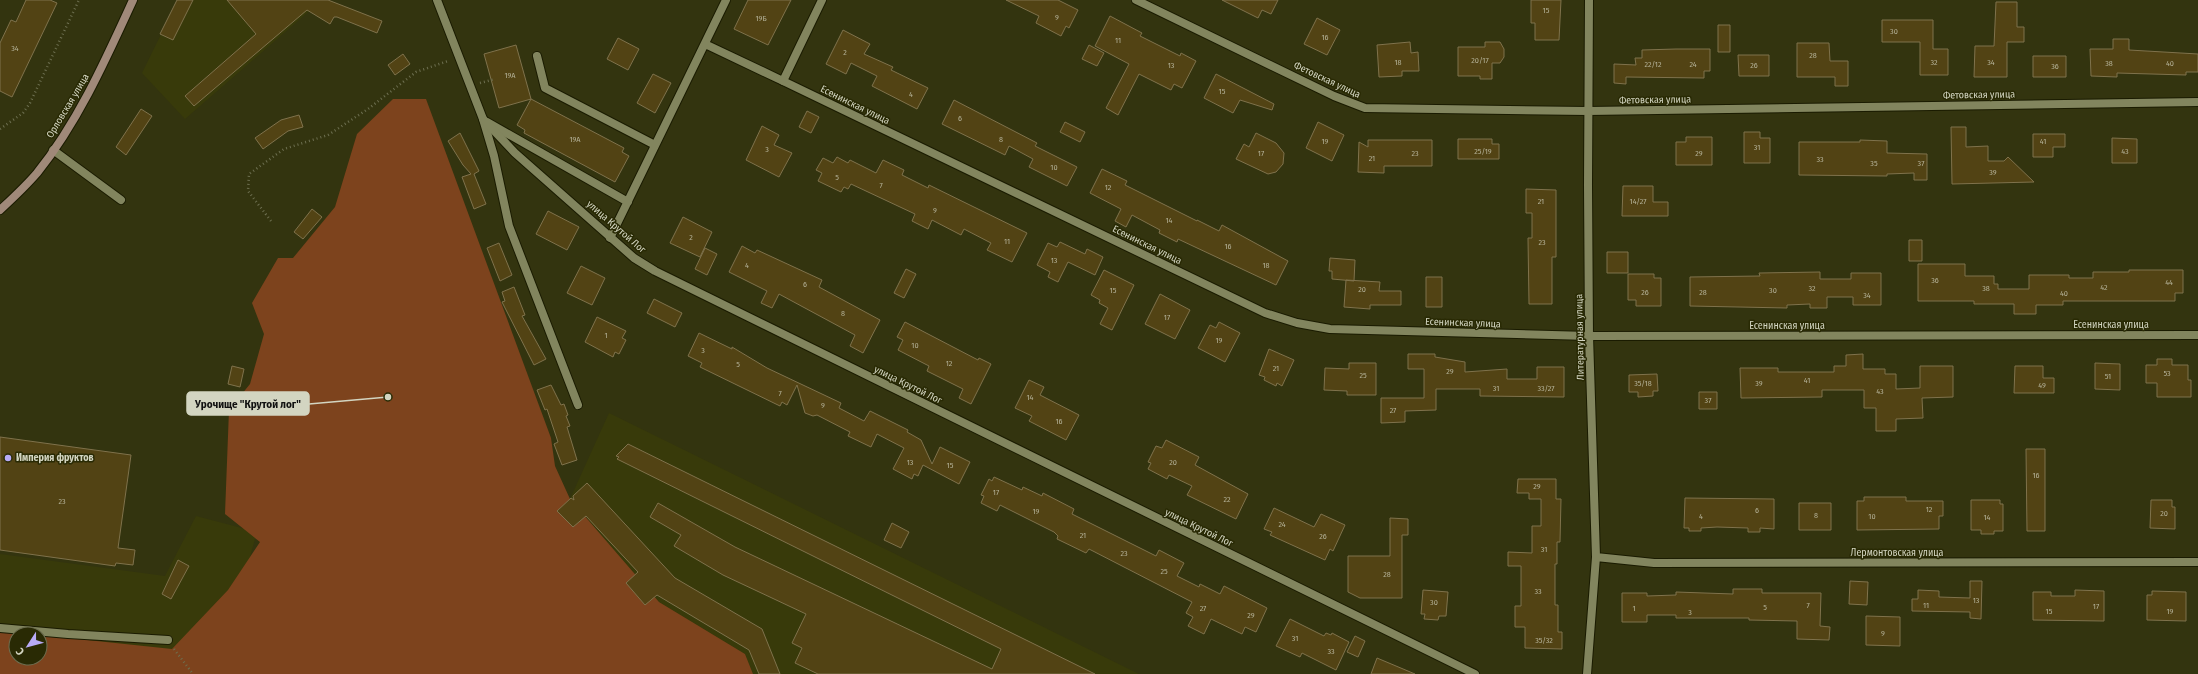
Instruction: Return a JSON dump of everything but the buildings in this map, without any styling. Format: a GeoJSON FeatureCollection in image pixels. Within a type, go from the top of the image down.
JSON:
{"type":"FeatureCollection","features":[{"type":"Feature","properties":{"kind":"street","name":"Орловская улица"},"geometry":{"type":"LineString","coordinates":[[0,209],[21,191],[53,150],[108,55],[134,0]]}},
{"type":"Feature","properties":{"kind":"street","name":"улица Крутой Лог"},"geometry":{"type":"LineString","coordinates":[[437,0],[483,119],[515,153],[571,200],[610,238],[634,258],[662,275],[1475,674]]}},
{"type":"Feature","properties":{"kind":"street"},"geometry":{"type":"LineString","coordinates":[[610,238],[726,0]]}},
{"type":"Feature","properties":{"kind":"street"},"geometry":{"type":"LineString","coordinates":[[783,81],[822,0]]}},
{"type":"Feature","properties":{"kind":"street","name":"Фетовская улица"},"geometry":{"type":"LineString","coordinates":[[1136,0],[1334,96],[1365,108],[1588,111],[2198,102]]}},
{"type":"Feature","properties":{"kind":"street","name":"Литературная улица"},"geometry":{"type":"LineString","coordinates":[[1587,674],[1596,558],[1589,336],[1589,0]]}},
{"type":"Feature","properties":{"kind":"street","name":"Есенинская улица"},"geometry":{"type":"LineString","coordinates":[[705,44],[1265,313],[1291,321],[1330,329],[1589,336],[2198,335]]}},
{"type":"Feature","properties":{"kind":"street"},"geometry":{"type":"LineString","coordinates":[[537,56],[545,88],[655,145]]}},
{"type":"Feature","properties":{"kind":"street"},"geometry":{"type":"LineString","coordinates":[[483,119],[628,202]]}},
{"type":"Feature","properties":{"kind":"street"},"geometry":{"type":"LineString","coordinates":[[483,119],[494,156],[509,226],[578,405]]}},
{"type":"Feature","properties":{"kind":"street"},"geometry":{"type":"LineString","coordinates":[[53,150],[121,200]]}},
{"type":"Feature","properties":{"kind":"street","name":"Лермонтовская улица"},"geometry":{"type":"LineString","coordinates":[[1596,558],[1654,563],[2198,562]]}},
{"type":"Feature","properties":{"kind":"street"},"geometry":{"type":"LineString","coordinates":[[0,628],[168,640]]}},
{"type":"Feature","properties":{"kind":"path"},"geometry":{"type":"LineString","coordinates":[[0,129],[23,113],[30,103],[79,0]]}},
{"type":"Feature","properties":{"kind":"path"},"geometry":{"type":"LineString","coordinates":[[271,220],[248,191],[249,174],[284,149],[328,135],[368,108],[416,72],[458,57]]}},
{"type":"Feature","properties":{"kind":"path"},"geometry":{"type":"LineString","coordinates":[[168,640],[193,674]]}},
{"type":"Feature","properties":{"kind":"shaded area"},"geometry":{"type":"Polygon","coordinates":[[[178,0],[322,0],[185,119],[142,73],[178,0]]]}},
{"type":"Feature","properties":{"kind":"shaded area"},"geometry":{"type":"Polygon","coordinates":[[[393,99],[426,99],[551,438],[555,466],[570,499],[659,602],[745,654],[753,674],[0,674],[0,631],[8,632],[8,666],[48,666],[48,636],[172,649],[228,590],[260,542],[225,514],[229,410],[250,384],[264,334],[252,303],[278,258],[293,258],[335,207],[357,134],[393,99]]]}},
{"type":"Feature","properties":{"kind":"shaded area"},"geometry":{"type":"Polygon","coordinates":[[[609,413],[1139,674],[753,674],[745,654],[659,602],[570,499],[609,413]]]}},
{"type":"Feature","properties":{"kind":"shaded area"},"geometry":{"type":"Polygon","coordinates":[[[196,516],[257,532],[246,571],[190,674],[48,664],[48,626],[8,626],[8,662],[0,661],[0,554],[165,576],[196,516]]]}},
{"type":"Feature","properties":{"kind":"place","name":"Урочище \"Крутой лог\""},"geometry":{"type":"Point","coordinates":[388,397]}},
{"type":"Feature","properties":{"kind":"place","name":"Империя фруктов"},"geometry":{"type":"Point","coordinates":[8,458]}}]}
